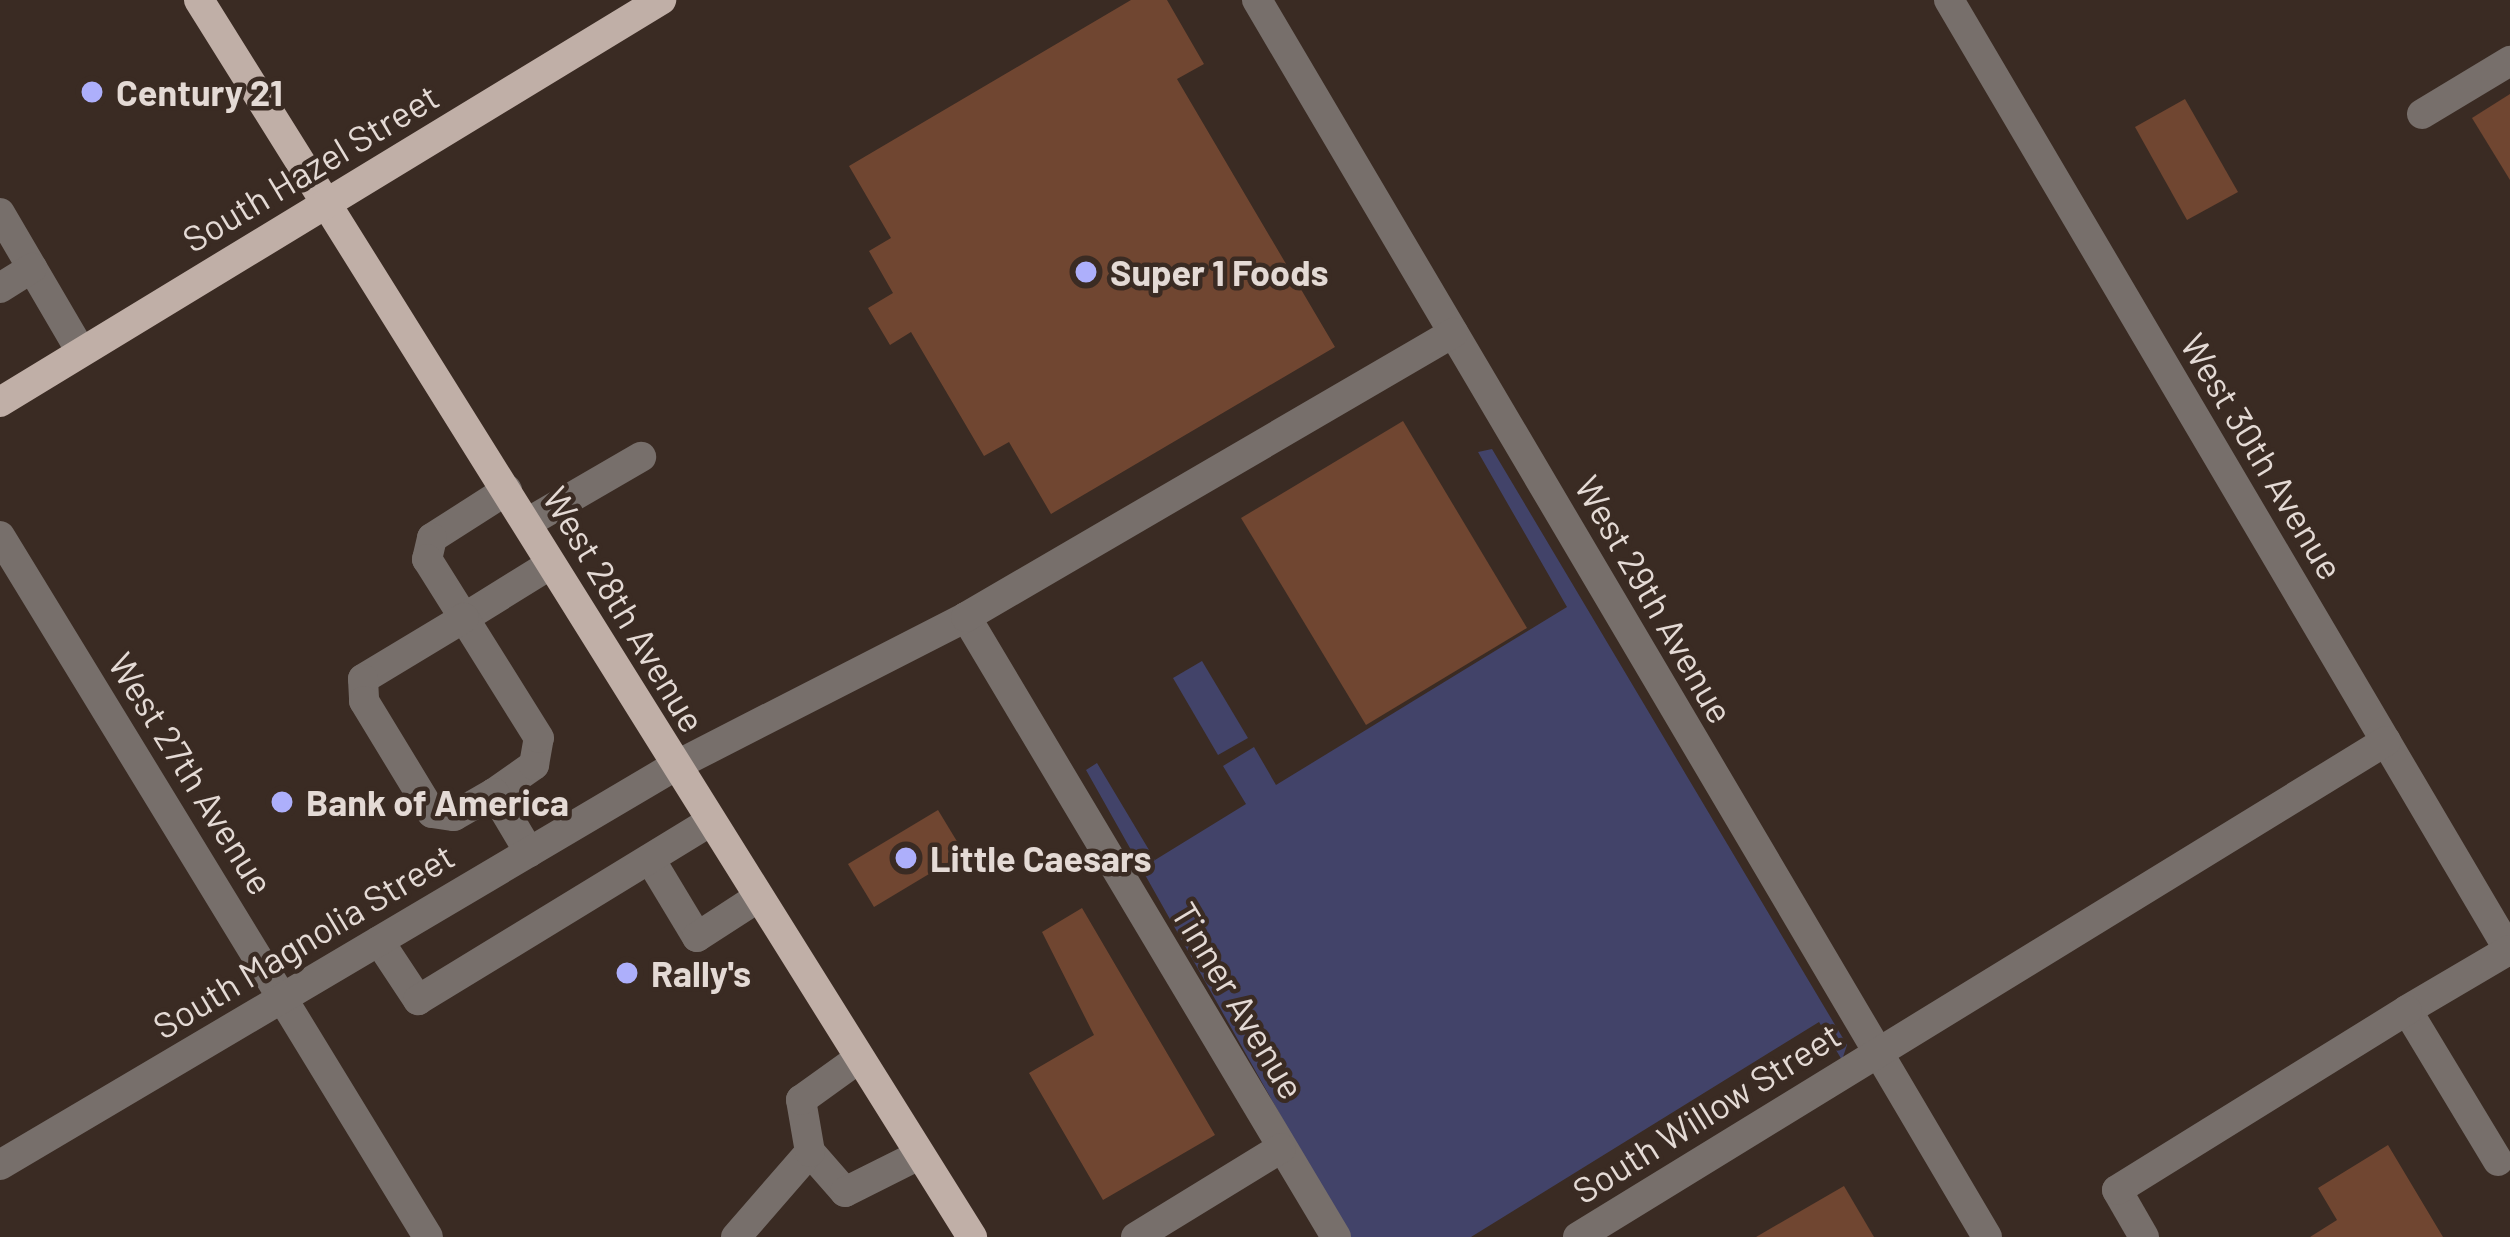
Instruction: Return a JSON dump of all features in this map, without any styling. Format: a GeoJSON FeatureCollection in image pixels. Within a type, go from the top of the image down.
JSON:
{"type":"FeatureCollection","features":[{"type":"Feature","properties":{"kind":"main road","name":"South Hazel Street"},"geometry":{"type":"LineString","coordinates":[[0,402],[79,348],[331,202],[662,0]]}},
{"type":"Feature","properties":{"kind":"main road","name":"West 28th Avenue"},"geometry":{"type":"LineString","coordinates":[[210,6],[675,766],[972,1237]]}},
{"type":"Feature","properties":{"kind":"street","name":"West 29th Avenue"},"geometry":{"type":"LineString","coordinates":[[1257,0],[1987,1237]]}},
{"type":"Feature","properties":{"kind":"street","name":"West 30th Avenue"},"geometry":{"type":"LineString","coordinates":[[1949,0],[2510,951]]}},
{"type":"Feature","properties":{"kind":"street"},"geometry":{"type":"LineString","coordinates":[[2422,114],[2510,61]]}},
{"type":"Feature","properties":{"kind":"street"},"geometry":{"type":"LineString","coordinates":[[0,214],[79,348]]}},
{"type":"Feature","properties":{"kind":"street"},"geometry":{"type":"LineString","coordinates":[[0,288],[32,268]]}},
{"type":"Feature","properties":{"kind":"street","name":"South Magnolia Street"},"geometry":{"type":"LineString","coordinates":[[0,1165],[675,766],[966,617],[1453,333]]}},
{"type":"Feature","properties":{"kind":"street"},"geometry":{"type":"LineString","coordinates":[[527,523],[641,457]]}},
{"type":"Feature","properties":{"kind":"street"},"geometry":{"type":"LineString","coordinates":[[507,490],[432,538],[428,559],[464,618],[539,738],[534,765],[454,817],[432,814],[364,701],[363,679],[464,618],[551,564]]}},
{"type":"Feature","properties":{"kind":"street","name":"West 27th Avenue"},"geometry":{"type":"LineString","coordinates":[[0,536],[428,1237]]}},
{"type":"Feature","properties":{"kind":"street","name":"Tinner Avenue"},"geometry":{"type":"LineString","coordinates":[[966,617],[1336,1237]]}},
{"type":"Feature","properties":{"kind":"street","name":"South Willow Street"},"geometry":{"type":"LineString","coordinates":[[1578,1237],[2386,741]]}},
{"type":"Feature","properties":{"kind":"street"},"geometry":{"type":"LineString","coordinates":[[494,793],[530,852]]}},
{"type":"Feature","properties":{"kind":"street"},"geometry":{"type":"LineString","coordinates":[[379,941],[418,1000],[710,821]]}},
{"type":"Feature","properties":{"kind":"street"},"geometry":{"type":"LineString","coordinates":[[650,859],[697,937],[757,898]]}},
{"type":"Feature","properties":{"kind":"street"},"geometry":{"type":"LineString","coordinates":[[2144,1237],[2117,1190],[2510,951]]}},
{"type":"Feature","properties":{"kind":"street"},"geometry":{"type":"LineString","coordinates":[[2408,1010],[2506,1166]]}},
{"type":"Feature","properties":{"kind":"street"},"geometry":{"type":"LineString","coordinates":[[858,1059],[801,1100],[810,1152],[845,1192],[920,1154]]}},
{"type":"Feature","properties":{"kind":"street"},"geometry":{"type":"LineString","coordinates":[[1136,1237],[1281,1148]]}},
{"type":"Feature","properties":{"kind":"street"},"geometry":{"type":"LineString","coordinates":[[736,1237],[810,1152]]}},
{"type":"Feature","properties":{"kind":"shaded area"},"geometry":{"type":"Polygon","coordinates":[[[1492,449],[1847,1045],[1842,1060],[1819,1022],[1471,1237],[1349,1237],[1086,770],[1097,763],[1155,860],[1246,804],[1223,766],[1254,747],[1276,785],[1567,607],[1478,452],[1492,449]]]}},
{"type":"Feature","properties":{"kind":"shaded area"},"geometry":{"type":"Polygon","coordinates":[[[1202,661],[1248,738],[1218,755],[1173,678],[1202,661]]]}},
{"type":"Feature","properties":{"kind":"building","name":"Super 1 Foods"},"geometry":{"type":"Polygon","coordinates":[[[1131,0],[1167,0],[1204,64],[1177,79],[1335,347],[1051,514],[1009,442],[984,456],[911,332],[890,345],[868,308],[893,293],[869,251],[891,238],[849,166],[1131,0]]]}},
{"type":"Feature","properties":{"kind":"building"},"geometry":{"type":"Polygon","coordinates":[[[2510,94],[2510,180],[2472,118],[2510,94]]]}},
{"type":"Feature","properties":{"kind":"building"},"geometry":{"type":"Polygon","coordinates":[[[2185,99],[2238,192],[2187,220],[2135,127],[2185,99]]]}},
{"type":"Feature","properties":{"kind":"building"},"geometry":{"type":"Polygon","coordinates":[[[1403,421],[1527,628],[1366,725],[1241,518],[1403,421]]]}},
{"type":"Feature","properties":{"kind":"building","name":"Little Caesars"},"geometry":{"type":"Polygon","coordinates":[[[938,810],[964,853],[874,907],[848,864],[938,810]]]}},
{"type":"Feature","properties":{"kind":"building"},"geometry":{"type":"Polygon","coordinates":[[[1082,908],[1215,1135],[1103,1200],[1029,1073],[1094,1035],[1042,932],[1082,908]]]}},
{"type":"Feature","properties":{"kind":"building"},"geometry":{"type":"Polygon","coordinates":[[[2388,1145],[2443,1237],[2310,1237],[2337,1220],[2318,1188],[2388,1145]]]}},
{"type":"Feature","properties":{"kind":"building"},"geometry":{"type":"Polygon","coordinates":[[[1844,1186],[1874,1237],[1756,1237],[1844,1186]]]}},
{"type":"Feature","properties":{"kind":"place","name":"Century 21"},"geometry":{"type":"Point","coordinates":[92,92]}},
{"type":"Feature","properties":{"kind":"place","name":"Super 1 Foods"},"geometry":{"type":"Point","coordinates":[1086,272]}},
{"type":"Feature","properties":{"kind":"place","name":"Bank of America"},"geometry":{"type":"Point","coordinates":[282,802]}},
{"type":"Feature","properties":{"kind":"place","name":"Little Caesars"},"geometry":{"type":"Point","coordinates":[906,858]}},
{"type":"Feature","properties":{"kind":"place","name":"Rally's"},"geometry":{"type":"Point","coordinates":[627,973]}}]}
